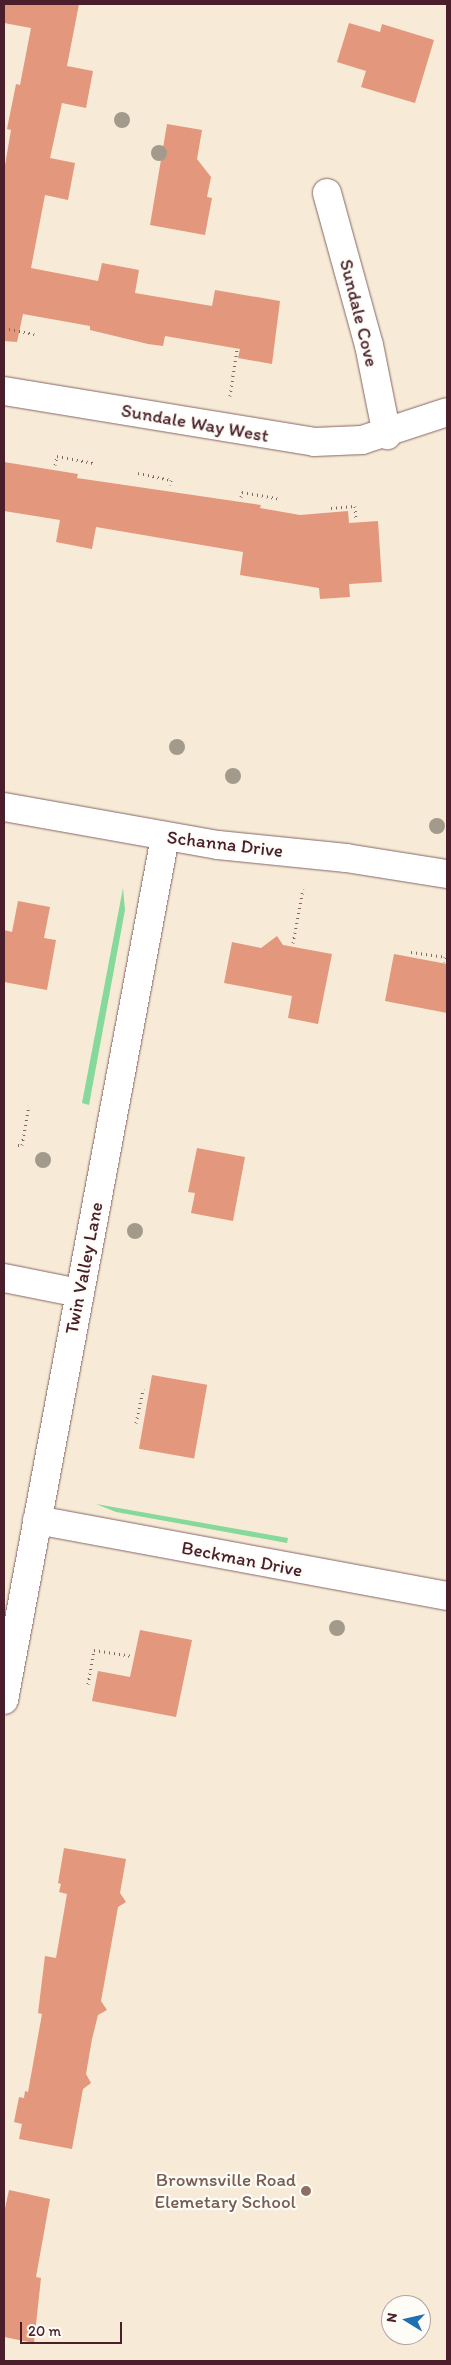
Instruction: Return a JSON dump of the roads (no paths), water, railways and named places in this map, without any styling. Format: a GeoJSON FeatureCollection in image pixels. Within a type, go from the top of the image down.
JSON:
{"type":"FeatureCollection","features":[{"type":"Feature","properties":{"kind":"street","name":"Sundale Cove"},"geometry":{"type":"LineString","coordinates":[[327,193],[369,345],[387,435]]}},
{"type":"Feature","properties":{"kind":"street","name":"Sundale Way West"},"geometry":{"type":"LineString","coordinates":[[4,390],[304,442],[362,440],[387,435],[447,412]]}},
{"type":"Feature","properties":{"kind":"street","name":"Schanna Drive"},"geometry":{"type":"LineString","coordinates":[[4,808],[165,837],[370,861],[447,874]]}},
{"type":"Feature","properties":{"kind":"street","name":"Twin Valley Lane"},"geometry":{"type":"LineString","coordinates":[[4,1700],[165,837]]}},
{"type":"Feature","properties":{"kind":"street"},"geometry":{"type":"LineString","coordinates":[[4,1278],[79,1293]]}},
{"type":"Feature","properties":{"kind":"street","name":"Beckman Drive"},"geometry":{"type":"LineString","coordinates":[[37,1520],[447,1596]]}},
{"type":"Feature","properties":{"kind":"place","name":"Brownsville Road Elemetary School"},"geometry":{"type":"Point","coordinates":[306,2191]}}]}
